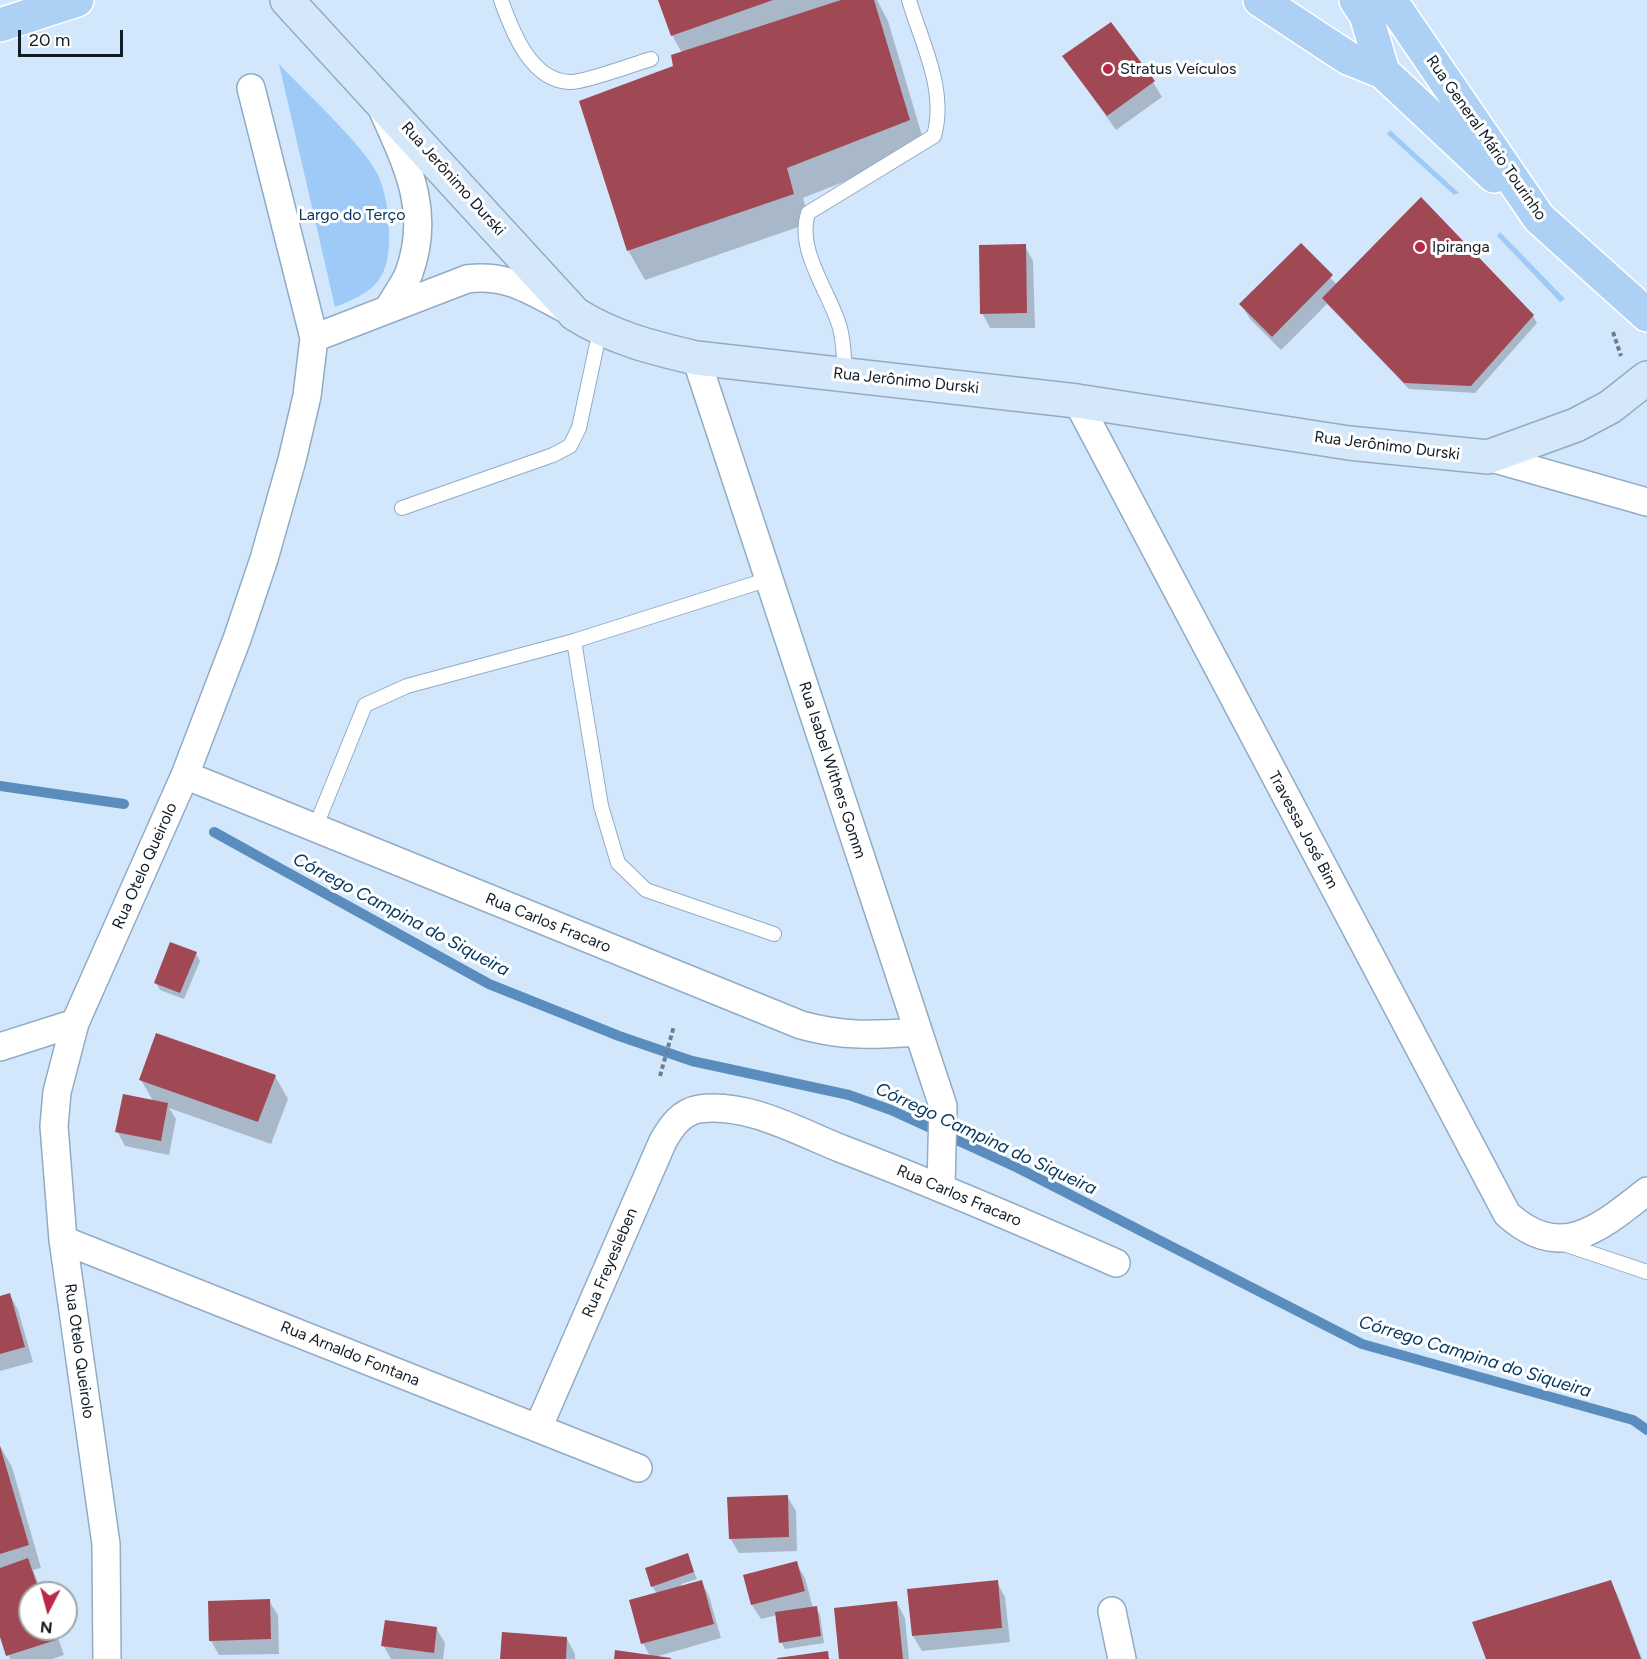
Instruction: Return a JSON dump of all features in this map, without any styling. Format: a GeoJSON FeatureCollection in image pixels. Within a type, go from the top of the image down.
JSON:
{"type":"FeatureCollection","features":[{"type":"Feature","properties":{"kind":"main road"},"geometry":{"type":"LineString","coordinates":[[0,25],[77,0]]}},
{"type":"Feature","properties":{"kind":"main road"},"geometry":{"type":"LineString","coordinates":[[1260,0],[1348,58],[1383,72],[1539,218]]}},
{"type":"Feature","properties":{"kind":"main road"},"geometry":{"type":"LineString","coordinates":[[1356,0],[1366,15],[1383,72]]}},
{"type":"Feature","properties":{"kind":"main road","name":"Rua General Mário Tourinho"},"geometry":{"type":"LineString","coordinates":[[1390,0],[1539,218],[1647,315]]}},
{"type":"Feature","properties":{"kind":"street","name":"Rua Jerônimo Durski"},"geometry":{"type":"LineString","coordinates":[[286,0],[587,322],[657,349],[696,358],[1077,401],[1349,443],[1488,457],[1576,425],[1610,407],[1647,378]]}},
{"type":"Feature","properties":{"kind":"street","name":"Rua Otelo Queirolo"},"geometry":{"type":"LineString","coordinates":[[107,1659],[106,1544],[63,1240],[54,1126],[57,1092],[75,1023],[185,775],[237,639],[264,559],[304,407],[314,338],[251,88]]}},
{"type":"Feature","properties":{"kind":"street"},"geometry":{"type":"LineString","coordinates":[[376,95],[408,166],[418,204],[418,239],[408,274],[388,309]]}},
{"type":"Feature","properties":{"kind":"street"},"geometry":{"type":"LineString","coordinates":[[314,338],[467,279],[489,276],[511,281],[587,322]]}},
{"type":"Feature","properties":{"kind":"street","name":"Rua Isabel Withers Gomm"},"geometry":{"type":"LineString","coordinates":[[696,358],[943,1106],[941,1187]]}},
{"type":"Feature","properties":{"kind":"street","name":"Travessa José Bim"},"geometry":{"type":"LineString","coordinates":[[1077,401],[1507,1214],[1522,1229],[1550,1239]]}},
{"type":"Feature","properties":{"kind":"street"},"geometry":{"type":"LineString","coordinates":[[1488,457],[1647,502]]}},
{"type":"Feature","properties":{"kind":"street","name":"Rua Carlos Fracaro"},"geometry":{"type":"LineString","coordinates":[[185,775],[801,1025],[833,1034],[866,1036],[918,1032]]}},
{"type":"Feature","properties":{"kind":"street"},"geometry":{"type":"LineString","coordinates":[[0,1047],[75,1023]]}},
{"type":"Feature","properties":{"kind":"street","name":"Rua Carlos Fracaro"},"geometry":{"type":"LineString","coordinates":[[697,1109],[745,1113],[941,1187],[1116,1263]]}},
{"type":"Feature","properties":{"kind":"street","name":"Rua Freyesleben"},"geometry":{"type":"LineString","coordinates":[[538,1428],[663,1141],[672,1126],[684,1115],[697,1109]]}},
{"type":"Feature","properties":{"kind":"street"},"geometry":{"type":"LineString","coordinates":[[1550,1239],[1582,1236],[1605,1224],[1647,1191]]}},
{"type":"Feature","properties":{"kind":"street","name":"Rua Arnaldo Fontana"},"geometry":{"type":"LineString","coordinates":[[63,1240],[638,1468]]}},
{"type":"Feature","properties":{"kind":"street"},"geometry":{"type":"LineString","coordinates":[[1112,1611],[1122,1659]]}},
{"type":"Feature","properties":{"kind":"lane"},"geometry":{"type":"LineString","coordinates":[[501,0],[513,34],[525,55],[551,77],[572,82],[651,59]]}},
{"type":"Feature","properties":{"kind":"lane"},"geometry":{"type":"LineString","coordinates":[[845,375],[840,328],[805,241],[804,225],[808,213],[934,136],[940,117],[939,96],[909,0]]}},
{"type":"Feature","properties":{"kind":"lane"},"geometry":{"type":"LineString","coordinates":[[402,508],[552,455],[570,446],[579,428],[587,322]]}},
{"type":"Feature","properties":{"kind":"lane"},"geometry":{"type":"LineString","coordinates":[[315,828],[365,705],[406,686],[574,640],[769,579]]}},
{"type":"Feature","properties":{"kind":"lane"},"geometry":{"type":"LineString","coordinates":[[574,640],[601,806],[618,863],[646,890],[774,934]]}},
{"type":"Feature","properties":{"kind":"lane"},"geometry":{"type":"LineString","coordinates":[[1550,1239],[1647,1272]]}},
{"type":"Feature","properties":{"kind":"path"},"geometry":{"type":"LineString","coordinates":[[660,1076],[674,1026]]}},
{"type":"Feature","properties":{"kind":"green space","name":"Largo do Terço"},"geometry":{"type":"Polygon","coordinates":[[[279,64],[334,119],[362,151],[379,177],[384,192],[389,239],[386,266],[376,284],[368,291],[335,307],[279,64]]]}},
{"type":"Feature","properties":{"kind":"green space"},"geometry":{"type":"Polygon","coordinates":[[[1390,130],[1459,193],[1454,195],[1387,134],[1390,130]]]}},
{"type":"Feature","properties":{"kind":"green space"},"geometry":{"type":"Polygon","coordinates":[[[1500,232],[1565,299],[1560,302],[1497,236],[1500,232]]]}},
{"type":"Feature","properties":{"kind":"building"},"geometry":{"type":"Polygon","coordinates":[[[658,0],[773,0],[671,36],[658,0]]]}},
{"type":"Feature","properties":{"kind":"building"},"geometry":{"type":"Polygon","coordinates":[[[841,0],[874,0],[910,120],[787,168],[794,194],[627,251],[579,101],[673,66],[671,55],[841,0]]]}},
{"type":"Feature","properties":{"kind":"building","name":"Stratus Veículos"},"geometry":{"type":"Polygon","coordinates":[[[1111,22],[1155,81],[1107,116],[1062,56],[1111,22]]]}},
{"type":"Feature","properties":{"kind":"building","name":"Ipiranga"},"geometry":{"type":"Polygon","coordinates":[[[1421,197],[1534,315],[1471,386],[1404,383],[1322,298],[1421,197]]]}},
{"type":"Feature","properties":{"kind":"building"},"geometry":{"type":"Polygon","coordinates":[[[1301,243],[1333,275],[1272,337],[1239,304],[1301,243]]]}},
{"type":"Feature","properties":{"kind":"building"},"geometry":{"type":"Polygon","coordinates":[[[1026,244],[1027,313],[980,314],[979,245],[1026,244]]]}},
{"type":"Feature","properties":{"kind":"building"},"geometry":{"type":"Polygon","coordinates":[[[170,942],[197,952],[180,993],[154,983],[170,942]]]}},
{"type":"Feature","properties":{"kind":"building"},"geometry":{"type":"Polygon","coordinates":[[[156,1033],[276,1075],[258,1122],[139,1080],[156,1033]]]}},
{"type":"Feature","properties":{"kind":"building"},"geometry":{"type":"Polygon","coordinates":[[[123,1094],[168,1103],[161,1141],[115,1132],[123,1094]]]}},
{"type":"Feature","properties":{"kind":"building"},"geometry":{"type":"Polygon","coordinates":[[[10,1293],[25,1347],[0,1354],[0,1296],[10,1293]]]}},
{"type":"Feature","properties":{"kind":"building"},"geometry":{"type":"Polygon","coordinates":[[[0,1446],[29,1545],[0,1554],[0,1446]]]}},
{"type":"Feature","properties":{"kind":"building"},"geometry":{"type":"Polygon","coordinates":[[[788,1495],[789,1537],[729,1539],[727,1497],[788,1495]]]}},
{"type":"Feature","properties":{"kind":"building"},"geometry":{"type":"Polygon","coordinates":[[[688,1553],[694,1572],[651,1587],[645,1568],[688,1553]]]}},
{"type":"Feature","properties":{"kind":"building"},"geometry":{"type":"Polygon","coordinates":[[[28,1558],[36,1581],[18,1581],[18,1641],[53,1641],[6,1656],[0,1637],[0,1568],[28,1558]]]}},
{"type":"Feature","properties":{"kind":"building"},"geometry":{"type":"Polygon","coordinates":[[[797,1561],[805,1591],[751,1605],[743,1575],[797,1561]]]}},
{"type":"Feature","properties":{"kind":"building"},"geometry":{"type":"Polygon","coordinates":[[[702,1580],[714,1624],[641,1644],[629,1600],[702,1580]]]}},
{"type":"Feature","properties":{"kind":"building"},"geometry":{"type":"Polygon","coordinates":[[[998,1580],[1002,1628],[912,1636],[907,1589],[998,1580]]]}},
{"type":"Feature","properties":{"kind":"building"},"geometry":{"type":"Polygon","coordinates":[[[1611,1580],[1641,1659],[1486,1659],[1472,1622],[1611,1580]]]}},
{"type":"Feature","properties":{"kind":"building"},"geometry":{"type":"Polygon","coordinates":[[[270,1599],[271,1639],[209,1641],[208,1601],[270,1599]]]}},
{"type":"Feature","properties":{"kind":"building"},"geometry":{"type":"Polygon","coordinates":[[[897,1601],[903,1659],[839,1659],[834,1608],[897,1601]]]}},
{"type":"Feature","properties":{"kind":"building"},"geometry":{"type":"Polygon","coordinates":[[[817,1606],[821,1636],[779,1643],[775,1612],[817,1606]]]}},
{"type":"Feature","properties":{"kind":"building"},"geometry":{"type":"Polygon","coordinates":[[[385,1620],[437,1627],[434,1653],[381,1646],[385,1620]]]}},
{"type":"Feature","properties":{"kind":"building"},"geometry":{"type":"Polygon","coordinates":[[[502,1632],[567,1637],[566,1659],[500,1659],[502,1632]]]}},
{"type":"Feature","properties":{"kind":"building"},"geometry":{"type":"Polygon","coordinates":[[[615,1650],[671,1658],[671,1659],[614,1659],[615,1650]]]}},
{"type":"Feature","properties":{"kind":"building"},"geometry":{"type":"Polygon","coordinates":[[[828,1651],[829,1659],[777,1659],[777,1658],[828,1651]]]}},
{"type":"Feature","properties":{"kind":"waterway","name":"Córrego Campina do Siqueira"},"geometry":{"type":"LineString","coordinates":[[0,786],[124,804]]}},
{"type":"Feature","properties":{"kind":"waterway","name":"Córrego Campina do Siqueira"},"geometry":{"type":"LineString","coordinates":[[214,832],[489,984],[619,1036],[692,1061],[849,1095],[891,1110],[1018,1168],[1362,1344],[1633,1420],[1647,1430]]}},
{"type":"Feature","properties":{"kind":"place","name":"Stratus Veículos"},"geometry":{"type":"Point","coordinates":[1108,69]}},
{"type":"Feature","properties":{"kind":"place","name":"Ipiranga"},"geometry":{"type":"Point","coordinates":[1420,247]}}]}
